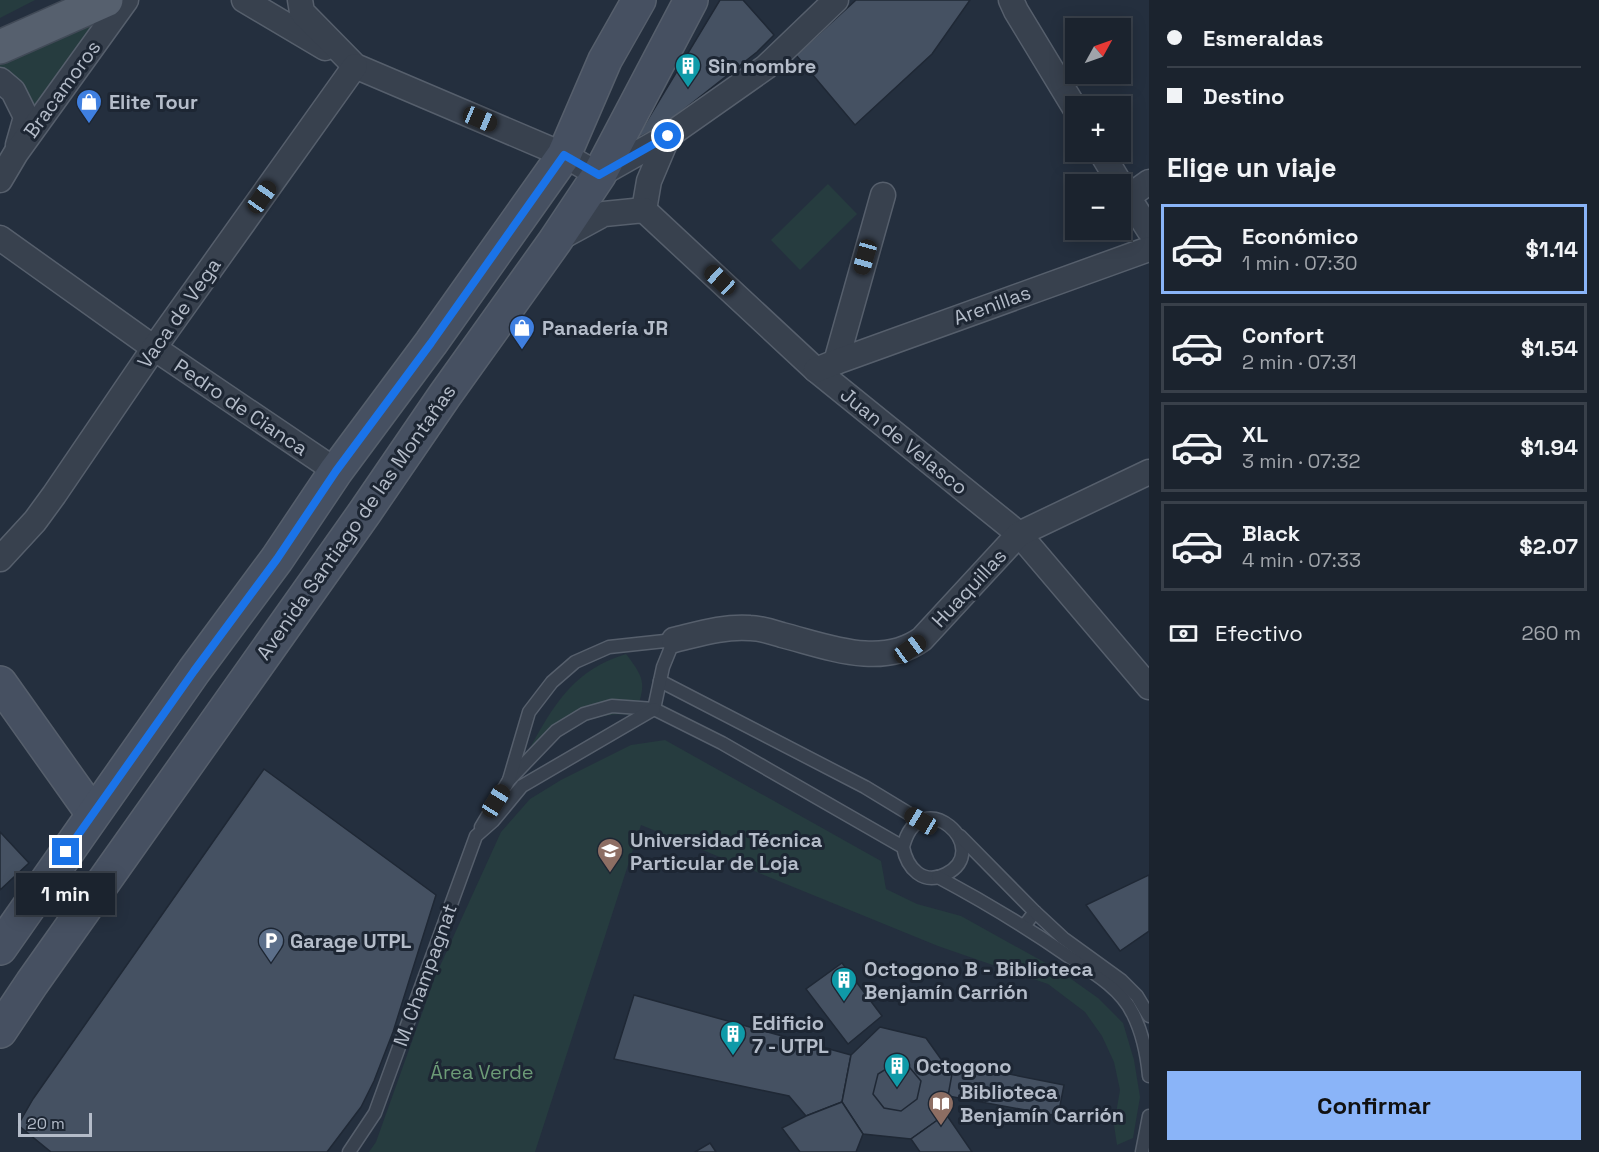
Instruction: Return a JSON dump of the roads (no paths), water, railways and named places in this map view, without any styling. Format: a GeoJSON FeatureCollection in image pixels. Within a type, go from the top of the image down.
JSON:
{"type":"FeatureCollection","features":[{"type":"Feature","properties":{"kind":"main road"},"geometry":{"type":"LineString","coordinates":[[0,47],[106,0]]}},
{"type":"Feature","properties":{"kind":"main road"},"geometry":{"type":"LineString","coordinates":[[0,948],[194,671],[277,559],[336,471],[431,343],[564,155],[604,60],[639,0]]}},
{"type":"Feature","properties":{"kind":"main road","name":"Avenida Santiago de las Montañas"},"geometry":{"type":"LineString","coordinates":[[0,1031],[365,512],[445,394],[555,242],[599,175],[691,0]]}},
{"type":"Feature","properties":{"kind":"main road"},"geometry":{"type":"LineString","coordinates":[[0,683],[93,814]]}},
{"type":"Feature","properties":{"kind":"street","name":"Bracamoros"},"geometry":{"type":"LineString","coordinates":[[0,180],[16,153],[126,0]]}},
{"type":"Feature","properties":{"kind":"street"},"geometry":{"type":"LineString","coordinates":[[244,0],[356,66],[564,155],[599,175],[668,136],[766,67],[836,0]]}},
{"type":"Feature","properties":{"kind":"street"},"geometry":{"type":"LineString","coordinates":[[300,0],[302,12],[356,66]]}},
{"type":"Feature","properties":{"kind":"street"},"geometry":{"type":"LineString","coordinates":[[1011,0],[1068,96]]}},
{"type":"Feature","properties":{"kind":"street","name":"Vaca de Vega"},"geometry":{"type":"LineString","coordinates":[[0,559],[54,495],[154,348],[356,66]]}},
{"type":"Feature","properties":{"kind":"street"},"geometry":{"type":"LineString","coordinates":[[0,81],[13,91],[26,117],[16,153]]}},
{"type":"Feature","properties":{"kind":"street"},"geometry":{"type":"LineString","coordinates":[[555,242],[604,214],[644,210],[649,181],[668,136]]}},
{"type":"Feature","properties":{"kind":"street"},"geometry":{"type":"LineString","coordinates":[[1131,195],[1149,182]]}},
{"type":"Feature","properties":{"kind":"street"},"geometry":{"type":"LineString","coordinates":[[826,366],[883,195]]}},
{"type":"Feature","properties":{"kind":"street"},"geometry":{"type":"LineString","coordinates":[[1131,202],[1149,230]]}},
{"type":"Feature","properties":{"kind":"street","name":"Juan de Velasco"},"geometry":{"type":"LineString","coordinates":[[644,210],[1019,534],[1149,687]]}},
{"type":"Feature","properties":{"kind":"street","name":"Pedro de Cianca"},"geometry":{"type":"LineString","coordinates":[[0,238],[154,348],[336,471]]}},
{"type":"Feature","properties":{"kind":"street","name":"Arenillas"},"geometry":{"type":"LineString","coordinates":[[826,366],[1149,249]]}},
{"type":"Feature","properties":{"kind":"street","name":"Huaquillas"},"geometry":{"type":"LineString","coordinates":[[674,640],[727,628],[753,627],[864,654],[890,654],[910,649],[922,639],[1019,534],[1149,472]]}},
{"type":"Feature","properties":{"kind":"lane"},"geometry":{"type":"LineString","coordinates":[[654,709],[660,681],[674,640]]}},
{"type":"Feature","properties":{"kind":"lane","name":"M. Champagnat"},"geometry":{"type":"LineString","coordinates":[[349,1152],[375,1113],[476,836],[509,780],[529,712],[552,682],[575,662],[609,647],[674,640]]}},
{"type":"Feature","properties":{"kind":"lane"},"geometry":{"type":"LineString","coordinates":[[660,681],[865,787],[921,821]]}},
{"type":"Feature","properties":{"kind":"lane"},"geometry":{"type":"LineString","coordinates":[[509,780],[556,731],[585,714],[612,706],[654,709],[722,742],[903,847]]}},
{"type":"Feature","properties":{"kind":"lane","name":"M. Champagnat"},"geometry":{"type":"LineString","coordinates":[[476,836],[493,821],[522,786],[654,709]]}},
{"type":"Feature","properties":{"kind":"lane"},"geometry":{"type":"LineString","coordinates":[[1149,1016],[1137,996],[1121,980],[1064,938],[1035,912],[948,823],[935,819],[921,821],[912,827],[903,847],[906,860],[913,870],[925,876],[938,877],[1024,926],[1093,973],[1119,995],[1133,1013],[1147,1051],[1149,1076]]}},
{"type":"Feature","properties":{"kind":"lane"},"geometry":{"type":"LineString","coordinates":[[938,877],[948,873],[956,866],[962,845],[958,834]]}},
{"type":"Feature","properties":{"kind":"lane"},"geometry":{"type":"LineString","coordinates":[[1024,926],[1035,912]]}},
{"type":"Feature","properties":{"kind":"lane"},"geometry":{"type":"LineString","coordinates":[[1142,1152],[1149,1116]]}},
{"type":"Feature","properties":{"kind":"place","name":"Sin nombre"},"geometry":{"type":"Point","coordinates":[688,89]}},
{"type":"Feature","properties":{"kind":"place","name":"Elite Tour"},"geometry":{"type":"Point","coordinates":[89,125]}},
{"type":"Feature","properties":{"kind":"place","name":"Panadería JR"},"geometry":{"type":"Point","coordinates":[522,351]}},
{"type":"Feature","properties":{"kind":"place","name":"Universidad Técnica Particular de Loja"},"geometry":{"type":"Point","coordinates":[610,874]}},
{"type":"Feature","properties":{"kind":"place","name":"Garage UTPL"},"geometry":{"type":"Point","coordinates":[271,964]}},
{"type":"Feature","properties":{"kind":"place","name":"Octogono B - Biblioteca Benjamín Carrión"},"geometry":{"type":"Point","coordinates":[844,1003]}},
{"type":"Feature","properties":{"kind":"place","name":"Edificio 7 - UTPL"},"geometry":{"type":"Point","coordinates":[733,1057]}},
{"type":"Feature","properties":{"kind":"place","name":"Octogono"},"geometry":{"type":"Point","coordinates":[897,1089]}},
{"type":"Feature","properties":{"kind":"place","name":"Biblioteca Benjamín Carrión"},"geometry":{"type":"Point","coordinates":[941,1127]}},
{"type":"Feature","properties":{"kind":"park label","name":"Área Verde"},"geometry":{"type":"Point","coordinates":[482,1072]}}]}
